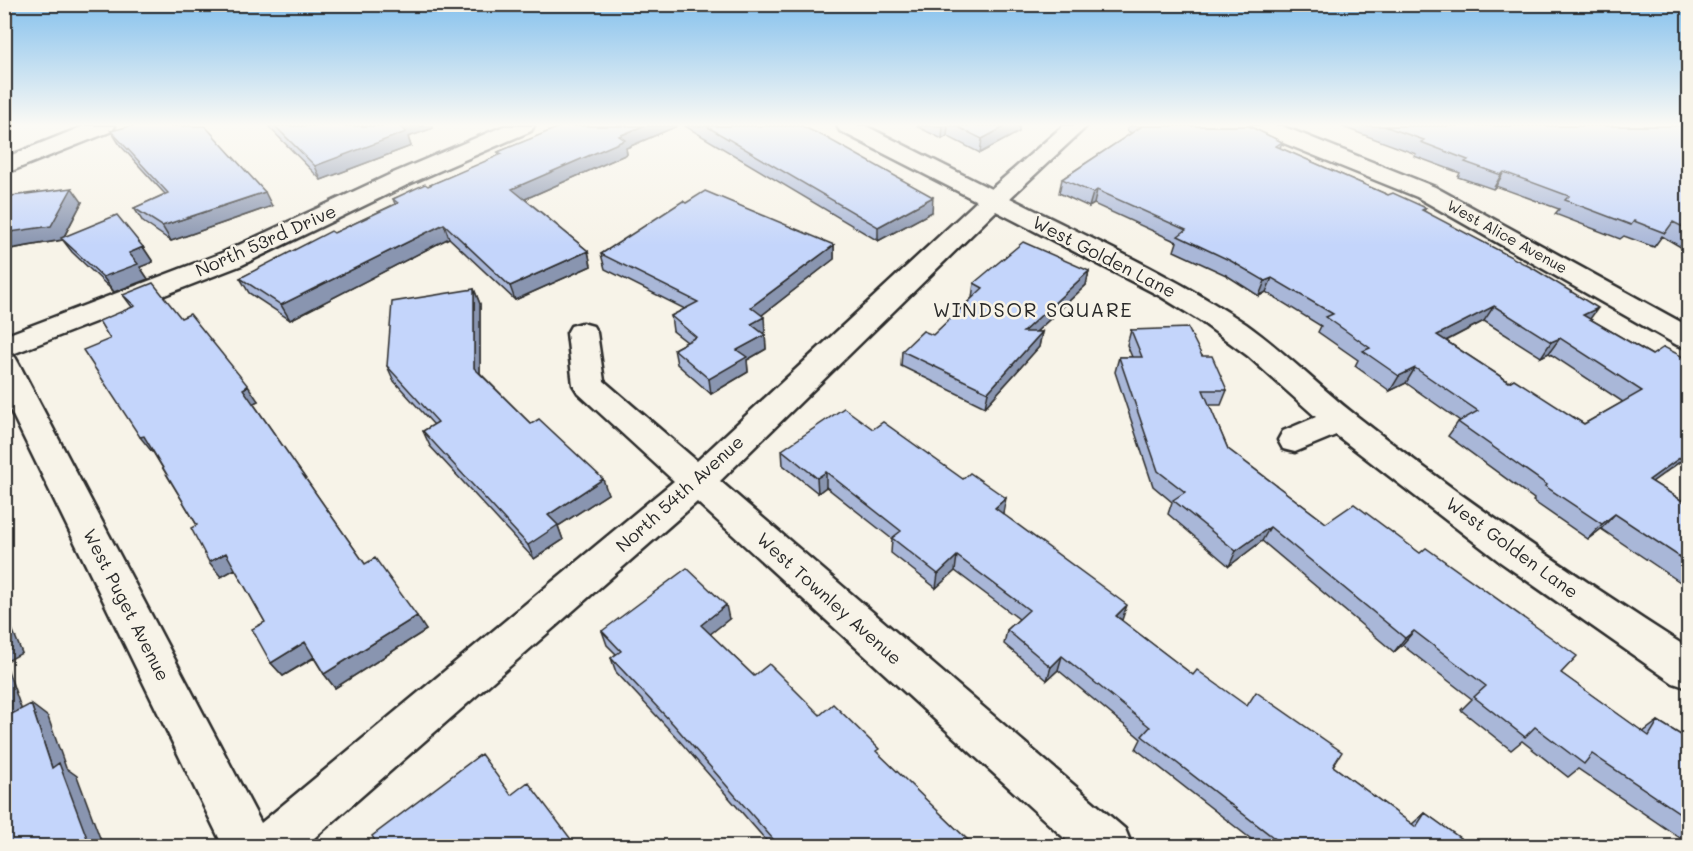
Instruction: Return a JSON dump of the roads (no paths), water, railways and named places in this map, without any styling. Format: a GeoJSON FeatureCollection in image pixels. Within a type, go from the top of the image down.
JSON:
{"type":"FeatureCollection","features":[{"type":"Feature","properties":{"kind":"street","name":"North 53rd Drive"},"geometry":{"type":"LineString","coordinates":[[4,347],[232,259],[427,166]]}},
{"type":"Feature","properties":{"kind":"street","name":"West Golden Lane"},"geometry":{"type":"LineString","coordinates":[[926,166],[1161,285],[1212,315],[1269,357],[1340,420],[1595,609],[1689,670]]}},
{"type":"Feature","properties":{"kind":"street","name":"North 54th Avenue"},"geometry":{"type":"LineString","coordinates":[[270,846],[697,482],[1031,166]]}},
{"type":"Feature","properties":{"kind":"street","name":"West Alice Avenue"},"geometry":{"type":"LineString","coordinates":[[1361,166],[1426,192],[1689,338]]}},
{"type":"Feature","properties":{"kind":"street"},"geometry":{"type":"LineString","coordinates":[[1617,298],[1647,285]]}},
{"type":"Feature","properties":{"kind":"street","name":"West Townley Avenue"},"geometry":{"type":"LineString","coordinates":[[582,333],[590,385],[1108,846]]}},
{"type":"Feature","properties":{"kind":"street","name":"West Puget Avenue"},"geometry":{"type":"LineString","coordinates":[[4,364],[248,846]]}},
{"type":"Feature","properties":{"kind":"street"},"geometry":{"type":"LineString","coordinates":[[1296,440],[1340,420]]}},
{"type":"Feature","properties":{"kind":"district","name":"WINDSOR SQUARE"},"geometry":{"type":"Point","coordinates":[1033,310]}}]}
